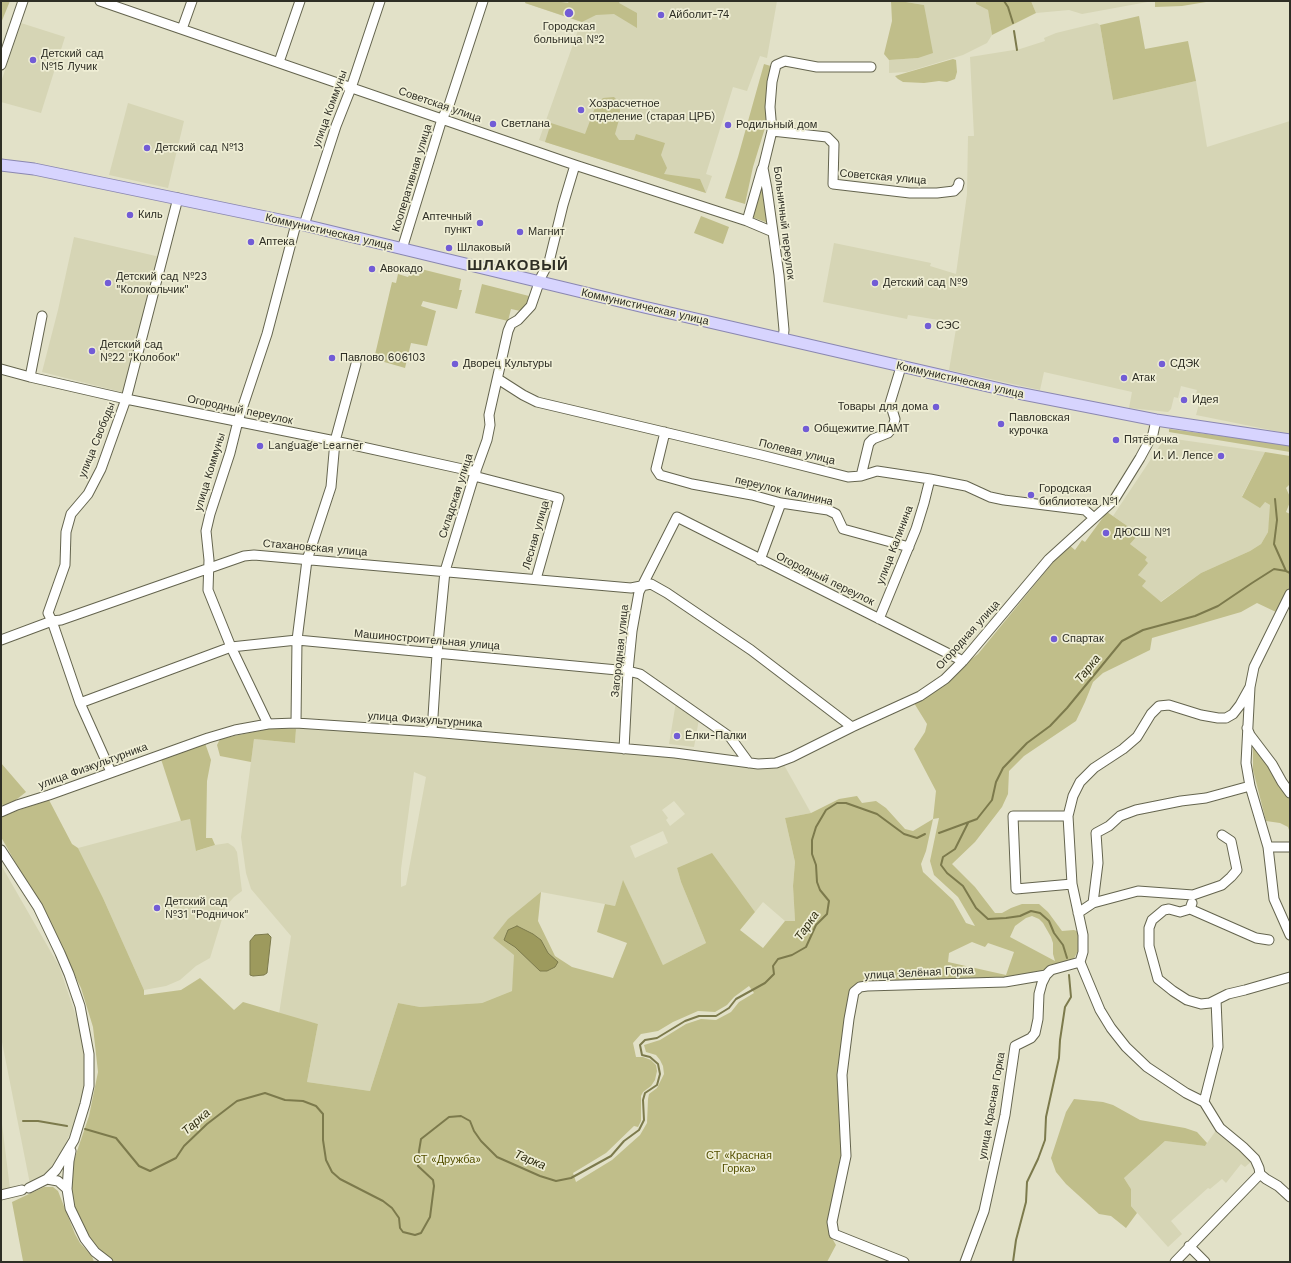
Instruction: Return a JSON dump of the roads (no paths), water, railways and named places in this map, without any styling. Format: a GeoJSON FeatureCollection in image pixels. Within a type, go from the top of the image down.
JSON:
{"type":"FeatureCollection","features":[{"type":"Feature","properties":{"kind":"main road","name":"Коммунистическая улица"},"geometry":{"type":"LineString","coordinates":[[1,164],[34,169],[300,224],[900,367],[1018,393],[1156,420],[1290,440]]}},
{"type":"Feature","properties":{"kind":"street"},"geometry":{"type":"LineString","coordinates":[[1,65],[23,1]]}},
{"type":"Feature","properties":{"kind":"street","name":"Советская улица"},"geometry":{"type":"LineString","coordinates":[[100,1],[575,165],[747,221],[772,232]]}},
{"type":"Feature","properties":{"kind":"street"},"geometry":{"type":"LineString","coordinates":[[182,29],[192,1]]}},
{"type":"Feature","properties":{"kind":"street"},"geometry":{"type":"LineString","coordinates":[[279,62],[300,1]]}},
{"type":"Feature","properties":{"kind":"street","name":"улица Коммуны"},"geometry":{"type":"LineString","coordinates":[[268,724],[231,647],[208,590],[209,560],[206,531],[238,422],[267,334],[300,224],[351,88],[380,1]]}},
{"type":"Feature","properties":{"kind":"street","name":"Кооперативная улица"},"geometry":{"type":"LineString","coordinates":[[402,249],[442,119],[449,105],[483,1]]}},
{"type":"Feature","properties":{"kind":"street","name":"Больничный переулок"},"geometry":{"type":"LineString","coordinates":[[783,339],[784,330],[782,300],[763,168],[772,131],[770,107],[772,82],[776,65],[785,61],[817,67],[871,67]]}},
{"type":"Feature","properties":{"kind":"street","name":"Советская улица"},"geometry":{"type":"LineString","coordinates":[[772,131],[827,137],[834,144],[833,184],[910,193],[937,193],[954,191],[958,187],[959,182]]}},
{"type":"Feature","properties":{"kind":"street","name":"Складская улица"},"geometry":{"type":"LineString","coordinates":[[432,732],[437,654],[445,571],[485,446],[490,425],[489,415],[508,331],[511,324],[518,320],[531,306],[539,282],[550,262],[563,205],[575,165]]}},
{"type":"Feature","properties":{"kind":"street"},"geometry":{"type":"LineString","coordinates":[[747,221],[763,168]]}},
{"type":"Feature","properties":{"kind":"street","name":"улица Свободы"},"geometry":{"type":"LineString","coordinates":[[111,772],[80,703],[48,613],[65,565],[66,532],[71,514],[88,494],[101,469],[126,399],[178,198]]}},
{"type":"Feature","properties":{"kind":"street"},"geometry":{"type":"LineString","coordinates":[[30,377],[42,316]]}},
{"type":"Feature","properties":{"kind":"street"},"geometry":{"type":"LineString","coordinates":[[296,723],[298,640],[308,560],[331,487],[335,441],[356,364]]}},
{"type":"Feature","properties":{"kind":"street"},"geometry":{"type":"LineString","coordinates":[[861,476],[869,443],[873,439],[888,433],[893,427],[894,419],[890,403],[900,367]]}},
{"type":"Feature","properties":{"kind":"street","name":"Огородный переулок"},"geometry":{"type":"LineString","coordinates":[[1,369],[126,399],[335,441],[475,474],[559,498]]}},
{"type":"Feature","properties":{"kind":"street","name":"Полевая улица"},"geometry":{"type":"LineString","coordinates":[[498,379],[524,396],[537,402],[848,477],[861,476],[877,471],[930,479],[966,486],[990,497],[1004,500],[1085,510],[1094,518]]}},
{"type":"Feature","properties":{"kind":"street","name":"Огородная улица"},"geometry":{"type":"LineString","coordinates":[[852,727],[920,696],[945,679],[963,661],[1049,559],[1114,500],[1153,434],[1156,420]]}},
{"type":"Feature","properties":{"kind":"street","name":"переулок Калинина"},"geometry":{"type":"LineString","coordinates":[[665,432],[656,469],[660,475],[692,484],[752,495],[782,503],[828,510],[836,514],[843,529],[909,547]]}},
{"type":"Feature","properties":{"kind":"street","name":"улица Калинина"},"geometry":{"type":"LineString","coordinates":[[879,619],[909,547],[924,503],[930,479]]}},
{"type":"Feature","properties":{"kind":"street","name":"Лесная улица"},"geometry":{"type":"LineString","coordinates":[[536,579],[559,498]]}},
{"type":"Feature","properties":{"kind":"street"},"geometry":{"type":"LineString","coordinates":[[760,560],[782,503]]}},
{"type":"Feature","properties":{"kind":"street","name":"Огородный переулок"},"geometry":{"type":"LineString","coordinates":[[677,517],[963,661]]}},
{"type":"Feature","properties":{"kind":"street","name":"Загородная улица"},"geometry":{"type":"LineString","coordinates":[[624,749],[628,671],[632,630],[641,587],[677,517]]}},
{"type":"Feature","properties":{"kind":"street","name":"Стахановская улица"},"geometry":{"type":"LineString","coordinates":[[1,640],[52,621],[61,620],[208,570],[244,556],[254,555],[631,588],[641,587]]}},
{"type":"Feature","properties":{"kind":"street"},"geometry":{"type":"LineString","coordinates":[[641,587],[651,584],[667,593],[751,650],[852,727]]}},
{"type":"Feature","properties":{"kind":"street"},"geometry":{"type":"LineString","coordinates":[[1290,594],[1254,667],[1250,687],[1246,763],[1250,786],[1268,847],[1274,899],[1290,935]]}},
{"type":"Feature","properties":{"kind":"street","name":"Машиностроительная улица"},"geometry":{"type":"LineString","coordinates":[[80,703],[231,647],[298,640],[628,671],[640,674],[730,737],[749,763]]}},
{"type":"Feature","properties":{"kind":"street"},"geometry":{"type":"LineString","coordinates":[[1250,687],[1240,705],[1233,714],[1226,718],[1201,715],[1169,705],[1159,706],[1151,714],[1137,737],[1123,749],[1094,768],[1080,782],[1073,796],[1068,816],[1072,884],[1083,935],[1083,952],[1080,962],[1100,1010],[1111,1028],[1147,1067],[1186,1093],[1204,1102],[1220,1128],[1255,1159],[1260,1174],[1278,1186],[1290,1197]]}},
{"type":"Feature","properties":{"kind":"street","name":"улица Физкультурника"},"geometry":{"type":"LineString","coordinates":[[1,812],[17,805],[208,738],[235,730],[268,724],[296,723],[432,732],[675,753],[749,763],[768,764],[776,763],[792,757],[852,727]]}},
{"type":"Feature","properties":{"kind":"street"},"geometry":{"type":"LineString","coordinates":[[1247,728],[1250,735],[1272,764],[1290,793]]}},
{"type":"Feature","properties":{"kind":"street"},"geometry":{"type":"LineString","coordinates":[[1093,903],[1098,864],[1096,833],[1109,826],[1120,816],[1136,810],[1181,801],[1206,798],[1250,786]]}},
{"type":"Feature","properties":{"kind":"street"},"geometry":{"type":"LineString","coordinates":[[1068,816],[1013,816],[1016,889],[1072,884]]}},
{"type":"Feature","properties":{"kind":"street"},"geometry":{"type":"LineString","coordinates":[[1078,913],[1093,903],[1138,892],[1194,895],[1222,885],[1236,870],[1231,841],[1222,835]]}},
{"type":"Feature","properties":{"kind":"street"},"geometry":{"type":"LineString","coordinates":[[1268,847],[1290,847]]}},
{"type":"Feature","properties":{"kind":"street"},"geometry":{"type":"LineString","coordinates":[[1,850],[38,907],[63,960],[80,1006],[89,1054],[89,1086],[69,1161],[67,1189],[70,1208],[85,1239],[95,1252],[108,1262]]}},
{"type":"Feature","properties":{"kind":"street"},"geometry":{"type":"LineString","coordinates":[[1190,909],[1194,895]]}},
{"type":"Feature","properties":{"kind":"street"},"geometry":{"type":"LineString","coordinates":[[1269,940],[1256,938],[1190,909],[1180,912],[1169,909],[1164,910],[1152,920],[1149,928],[1149,946],[1158,979],[1187,1000],[1201,1004],[1210,1003],[1228,994],[1290,977]]}},
{"type":"Feature","properties":{"kind":"street"},"geometry":{"type":"LineString","coordinates":[[1046,974],[1051,970],[1080,962]]}},
{"type":"Feature","properties":{"kind":"street","name":"улица Зелёная Горка"},"geometry":{"type":"LineString","coordinates":[[898,1261],[834,1234],[832,1222],[846,1156],[842,1075],[854,992],[860,987],[867,986],[1005,982],[1046,974]]}},
{"type":"Feature","properties":{"kind":"street","name":"улица Красная Горка"},"geometry":{"type":"LineString","coordinates":[[965,1262],[984,1211],[1005,1115],[1015,1046],[1031,1038],[1035,1033],[1038,1019],[1039,994],[1046,974]]}},
{"type":"Feature","properties":{"kind":"street"},"geometry":{"type":"LineString","coordinates":[[1204,1102],[1218,1047],[1216,1000]]}},
{"type":"Feature","properties":{"kind":"street"},"geometry":{"type":"LineString","coordinates":[[1,1195],[25,1189],[47,1179],[56,1170],[69,1151],[74,1140]]}},
{"type":"Feature","properties":{"kind":"street"},"geometry":{"type":"LineString","coordinates":[[1174,1262],[1260,1174]]}},
{"type":"Feature","properties":{"kind":"street"},"geometry":{"type":"LineString","coordinates":[[47,1179],[58,1181],[67,1189]]}},
{"type":"Feature","properties":{"kind":"street"},"geometry":{"type":"LineString","coordinates":[[1189,1246],[1204,1262]]}},
{"type":"Feature","properties":{"kind":"waterway"},"geometry":{"type":"LineString","coordinates":[[1004,1],[1008,7],[1013,23]]}},
{"type":"Feature","properties":{"kind":"waterway"},"geometry":{"type":"LineString","coordinates":[[1014,31],[1017,50]]}},
{"type":"Feature","properties":{"kind":"waterway"},"geometry":{"type":"LineString","coordinates":[[1275,499],[1277,520],[1274,544],[1286,571]]}},
{"type":"Feature","properties":{"kind":"waterway","name":"Тарка"},"geometry":{"type":"LineString","coordinates":[[939,833],[977,819],[992,800],[996,782],[1003,768],[1027,743],[1050,726],[1067,708],[1122,641],[1143,630],[1195,616],[1218,606],[1274,569],[1290,573]]}},
{"type":"Feature","properties":{"kind":"waterway","name":"Тарка"},"geometry":{"type":"LineString","coordinates":[[85,1129],[116,1138],[139,1166],[150,1171],[176,1158],[184,1146],[207,1124],[237,1101],[265,1093],[285,1100],[303,1101],[316,1106],[323,1114],[323,1140],[326,1160],[332,1172],[340,1179],[383,1201],[392,1208],[399,1218],[400,1228],[403,1232],[415,1235],[421,1233],[430,1217],[434,1186],[433,1180],[418,1166],[421,1139],[449,1117],[461,1116],[470,1121],[474,1131],[481,1141],[497,1157],[540,1176],[556,1181],[571,1178],[611,1156],[624,1141],[639,1130],[644,1120],[643,1100],[645,1093],[657,1085],[660,1074],[658,1064],[650,1057],[642,1055],[640,1045],[645,1040],[657,1038],[685,1021],[699,1016],[716,1016],[729,1008],[736,999],[765,983],[774,974],[773,966],[778,959],[792,955],[806,947],[816,925],[827,914],[829,901],[820,890],[817,882],[816,865],[812,854],[812,840],[816,827],[826,810],[837,803],[846,803],[877,814],[904,834],[917,838],[925,834]]}},
{"type":"Feature","properties":{"kind":"waterway"},"geometry":{"type":"LineString","coordinates":[[968,823],[955,849],[943,857],[941,865],[947,873],[963,886],[976,908],[988,919],[1020,916],[1031,911],[1040,913],[1049,921],[1054,933],[1063,945],[1067,958]]}},
{"type":"Feature","properties":{"kind":"waterway"},"geometry":{"type":"LineString","coordinates":[[1013,1262],[1016,1240],[1026,1202],[1027,1182],[1045,1140],[1046,1117],[1059,1058],[1065,1007],[1071,997],[1069,975]]}},
{"type":"Feature","properties":{"kind":"waterway","name":"Тарка"},"geometry":{"type":"LineString","coordinates":[[23,1121],[38,1121],[67,1126]]}},
{"type":"Feature","properties":{"kind":"place","name":"Городская больница №2"},"geometry":{"type":"Point","coordinates":[569,13]}},
{"type":"Feature","properties":{"kind":"place","name":"Айболит-74"},"geometry":{"type":"Point","coordinates":[661,15]}},
{"type":"Feature","properties":{"kind":"place","name":"Детский сад №15 Лучик"},"geometry":{"type":"Point","coordinates":[33,60]}},
{"type":"Feature","properties":{"kind":"place","name":"Хозрасчетное отделение (старая ЦРБ)"},"geometry":{"type":"Point","coordinates":[581,110]}},
{"type":"Feature","properties":{"kind":"place","name":"Светлана"},"geometry":{"type":"Point","coordinates":[493,124]}},
{"type":"Feature","properties":{"kind":"place","name":"Родильный дом"},"geometry":{"type":"Point","coordinates":[728,125]}},
{"type":"Feature","properties":{"kind":"place","name":"Детский сад №13"},"geometry":{"type":"Point","coordinates":[147,148]}},
{"type":"Feature","properties":{"kind":"place","name":"Киль"},"geometry":{"type":"Point","coordinates":[130,215]}},
{"type":"Feature","properties":{"kind":"place","name":"Аптечный пункт"},"geometry":{"type":"Point","coordinates":[480,223]}},
{"type":"Feature","properties":{"kind":"place","name":"Магнит"},"geometry":{"type":"Point","coordinates":[520,232]}},
{"type":"Feature","properties":{"kind":"place","name":"Аптека"},"geometry":{"type":"Point","coordinates":[251,242]}},
{"type":"Feature","properties":{"kind":"place","name":"Шлаковый"},"geometry":{"type":"Point","coordinates":[449,248]}},
{"type":"Feature","properties":{"kind":"place","name":"Авокадо"},"geometry":{"type":"Point","coordinates":[372,269]}},
{"type":"Feature","properties":{"kind":"place","name":"Детский сад №23 \"Колокольчик\""},"geometry":{"type":"Point","coordinates":[108,283]}},
{"type":"Feature","properties":{"kind":"place","name":"Детский сад №9"},"geometry":{"type":"Point","coordinates":[875,283]}},
{"type":"Feature","properties":{"kind":"place","name":"СЭС"},"geometry":{"type":"Point","coordinates":[928,326]}},
{"type":"Feature","properties":{"kind":"place","name":"Детский сад №22 \"Колобок\""},"geometry":{"type":"Point","coordinates":[92,351]}},
{"type":"Feature","properties":{"kind":"place","name":"Павлово 606103"},"geometry":{"type":"Point","coordinates":[332,358]}},
{"type":"Feature","properties":{"kind":"place","name":"Дворец Культуры"},"geometry":{"type":"Point","coordinates":[455,364]}},
{"type":"Feature","properties":{"kind":"place","name":"СДЭК"},"geometry":{"type":"Point","coordinates":[1162,364]}},
{"type":"Feature","properties":{"kind":"place","name":"Атак"},"geometry":{"type":"Point","coordinates":[1124,378]}},
{"type":"Feature","properties":{"kind":"place","name":"Идея"},"geometry":{"type":"Point","coordinates":[1184,400]}},
{"type":"Feature","properties":{"kind":"place","name":"Товары для дома"},"geometry":{"type":"Point","coordinates":[936,407]}},
{"type":"Feature","properties":{"kind":"place","name":"Павловская курочка"},"geometry":{"type":"Point","coordinates":[1001,424]}},
{"type":"Feature","properties":{"kind":"place","name":"Общежитие ПАМТ"},"geometry":{"type":"Point","coordinates":[806,429]}},
{"type":"Feature","properties":{"kind":"place","name":"Пятёрочка"},"geometry":{"type":"Point","coordinates":[1116,440]}},
{"type":"Feature","properties":{"kind":"place","name":"Language Learner"},"geometry":{"type":"Point","coordinates":[260,446]}},
{"type":"Feature","properties":{"kind":"place","name":"И. И. Лепсе"},"geometry":{"type":"Point","coordinates":[1221,456]}},
{"type":"Feature","properties":{"kind":"place","name":"Городская библиотека №1"},"geometry":{"type":"Point","coordinates":[1031,495]}},
{"type":"Feature","properties":{"kind":"place","name":"ДЮСШ №1"},"geometry":{"type":"Point","coordinates":[1106,533]}},
{"type":"Feature","properties":{"kind":"place","name":"Спартак"},"geometry":{"type":"Point","coordinates":[1054,639]}},
{"type":"Feature","properties":{"kind":"place","name":"Ёлки-Палки"},"geometry":{"type":"Point","coordinates":[677,736]}},
{"type":"Feature","properties":{"kind":"place","name":"Детский сад №31 \"Родничок\""},"geometry":{"type":"Point","coordinates":[157,908]}},
{"type":"Feature","properties":{"kind":"district","name":"ШЛАКОВЫЙ"},"geometry":{"type":"Point","coordinates":[518,266]}},
{"type":"Feature","properties":{"kind":"park label","name":"СТ «Дружба»"},"geometry":{"type":"Point","coordinates":[447,1160]}},
{"type":"Feature","properties":{"kind":"park label","name":"СТ «Красная Горка»"},"geometry":{"type":"Point","coordinates":[739,1162]}}]}
